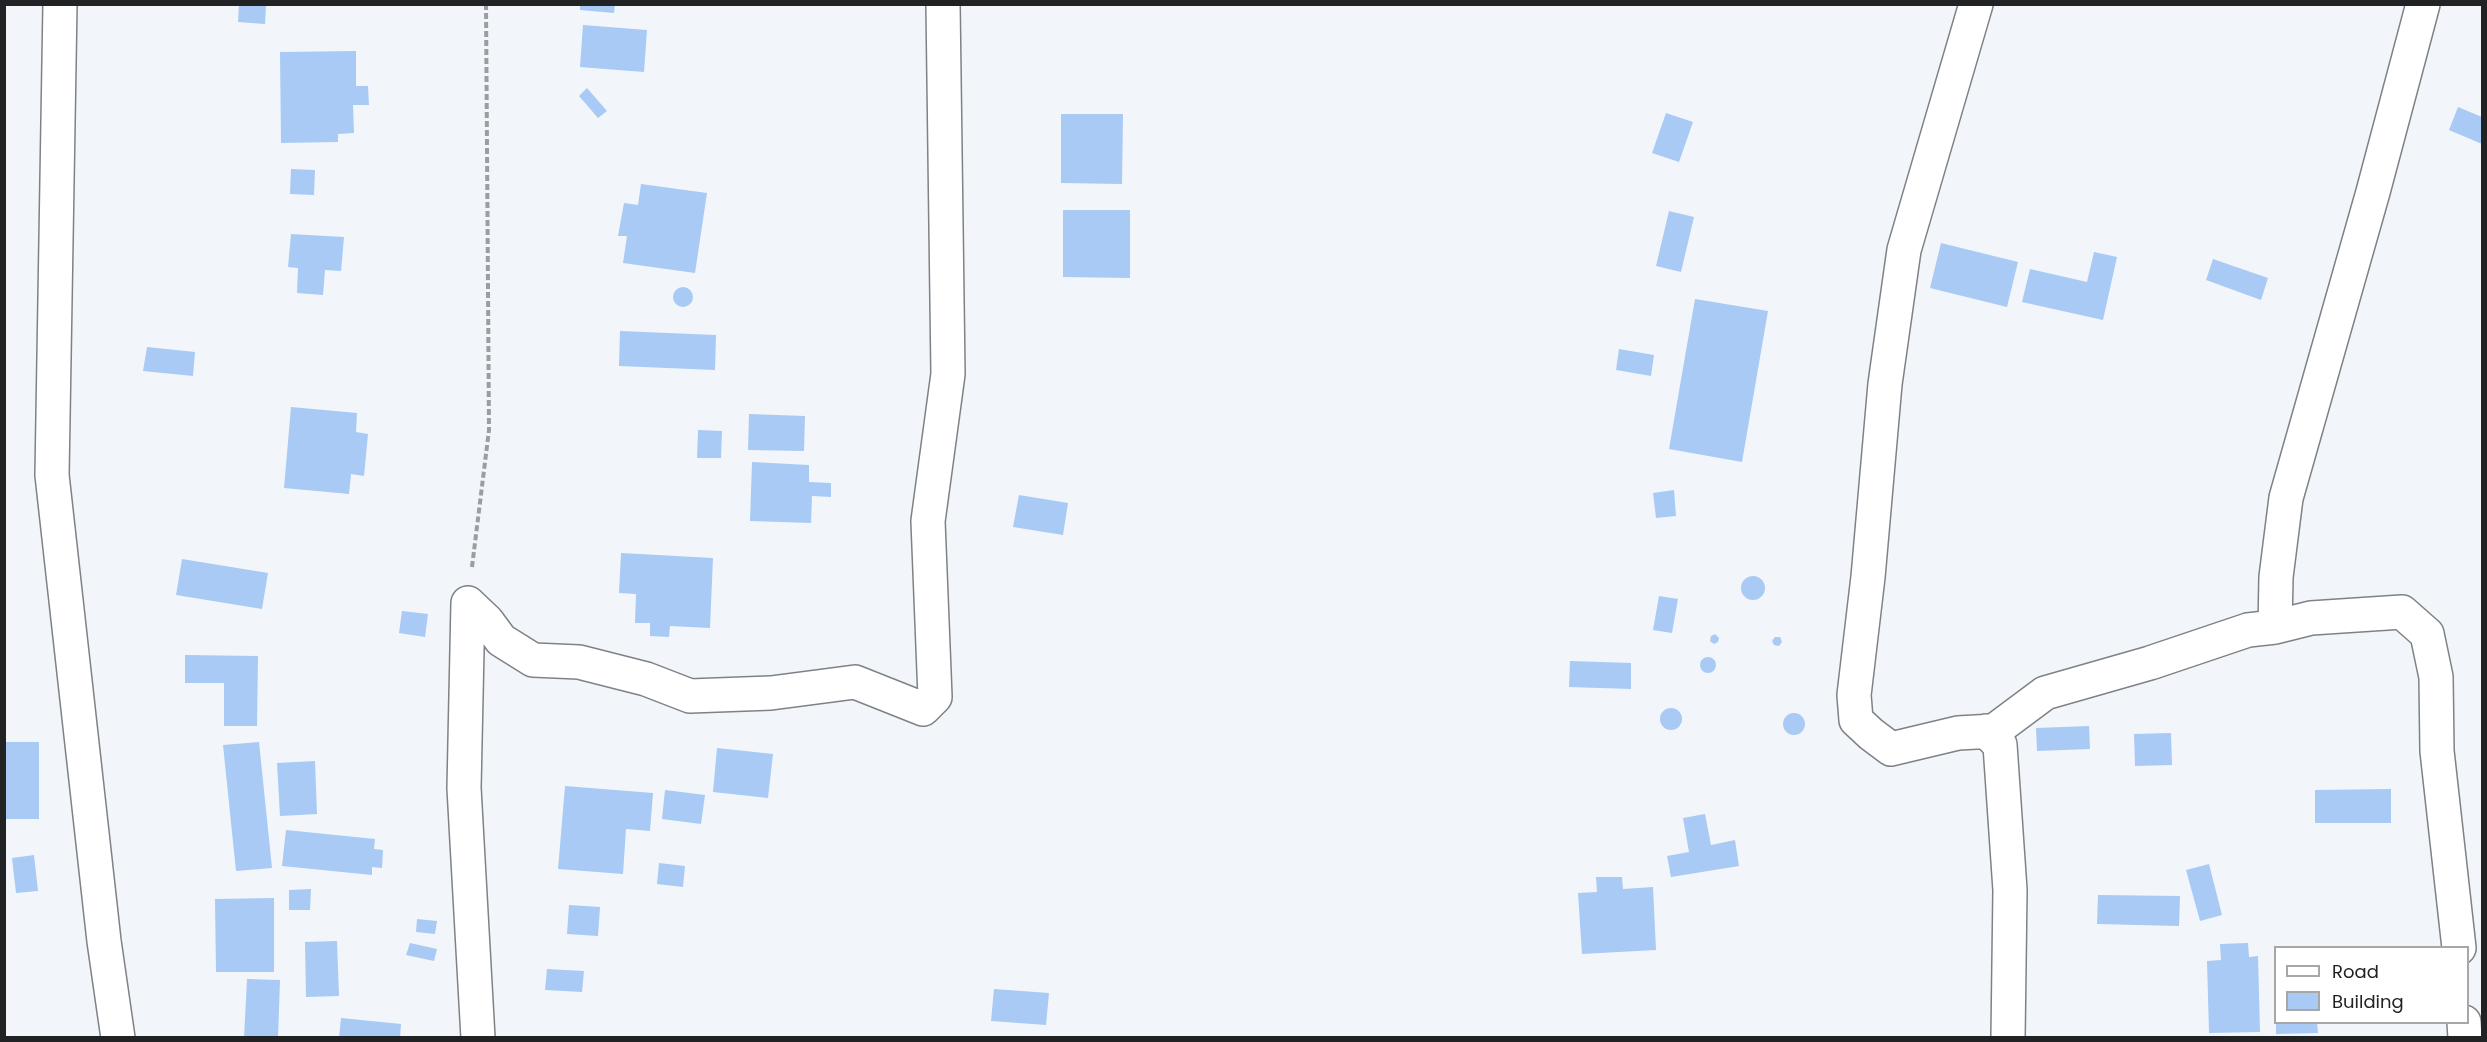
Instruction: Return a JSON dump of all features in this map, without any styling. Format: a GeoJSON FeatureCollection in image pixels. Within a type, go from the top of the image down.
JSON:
{"type":"FeatureCollection","features":[{"type":"Feature","properties":{"kind":"street"},"geometry":{"type":"LineString","coordinates":[[60,4],[52,475],[104,941],[118,1038]]}},
{"type":"Feature","properties":{"kind":"street"},"geometry":{"type":"LineString","coordinates":[[468,603],[487,621],[501,640],[533,660],[579,662],[646,679],[690,696],[771,693],[855,682],[923,709],[935,697],[928,521],[948,374],[943,4]]}},
{"type":"Feature","properties":{"kind":"street"},"geometry":{"type":"LineString","coordinates":[[1976,4],[1904,250],[1885,384],[1868,578],[1854,695],[1857,720],[1871,735],[1891,749],[1958,733],[1995,731],[2045,693],[2150,663],[2248,630],[2275,627],[2311,618],[2402,612],[2427,634],[2436,677],[2437,751],[2459,946]]}},
{"type":"Feature","properties":{"kind":"street"},"geometry":{"type":"LineString","coordinates":[[2275,627],[2286,498],[2383,157],[2423,4]]}},
{"type":"Feature","properties":{"kind":"street"},"geometry":{"type":"LineString","coordinates":[[2277,585],[2311,618]]}},
{"type":"Feature","properties":{"kind":"street"},"geometry":{"type":"LineString","coordinates":[[468,603],[464,788],[478,1038]]}},
{"type":"Feature","properties":{"kind":"street"},"geometry":{"type":"LineString","coordinates":[[1986,731],[2000,745],[2001,756],[2010,890],[2008,1038]]}},
{"type":"Feature","properties":{"kind":"path"},"geometry":{"type":"LineString","coordinates":[[468,603],[489,430],[486,4]]}},
{"type":"Feature","properties":{"kind":"building"},"geometry":{"type":"Polygon","coordinates":[[[239,4],[266,6],[265,24],[238,22],[239,4]]]}},
{"type":"Feature","properties":{"kind":"building"},"geometry":{"type":"Polygon","coordinates":[[[580,4],[615,4],[614,13],[580,10],[580,4]]]}},
{"type":"Feature","properties":{"kind":"building"},"geometry":{"type":"Polygon","coordinates":[[[583,25],[647,30],[644,72],[580,67],[583,25]]]}},
{"type":"Feature","properties":{"kind":"building"},"geometry":{"type":"Polygon","coordinates":[[[356,51],[356,86],[368,86],[369,105],[353,105],[354,133],[338,134],[338,142],[281,143],[280,52],[356,51]]]}},
{"type":"Feature","properties":{"kind":"building"},"geometry":{"type":"Polygon","coordinates":[[[587,88],[607,111],[598,118],[579,96],[587,88]]]}},
{"type":"Feature","properties":{"kind":"building"},"geometry":{"type":"Polygon","coordinates":[[[2458,107],[2482,117],[2482,144],[2449,130],[2458,107]]]}},
{"type":"Feature","properties":{"kind":"building"},"geometry":{"type":"Polygon","coordinates":[[[1666,113],[1693,122],[1679,162],[1652,153],[1666,113]]]}},
{"type":"Feature","properties":{"kind":"building"},"geometry":{"type":"Polygon","coordinates":[[[1061,114],[1123,114],[1122,184],[1061,183],[1061,114]]]}},
{"type":"Feature","properties":{"kind":"building"},"geometry":{"type":"Polygon","coordinates":[[[291,169],[315,170],[314,195],[290,194],[291,169]]]}},
{"type":"Feature","properties":{"kind":"building"},"geometry":{"type":"Polygon","coordinates":[[[641,184],[707,193],[695,273],[623,263],[627,236],[618,236],[624,203],[638,205],[641,184]]]}},
{"type":"Feature","properties":{"kind":"building"},"geometry":{"type":"Polygon","coordinates":[[[1063,210],[1130,210],[1130,278],[1063,277],[1063,210]]]}},
{"type":"Feature","properties":{"kind":"building"},"geometry":{"type":"Polygon","coordinates":[[[1669,211],[1694,217],[1681,272],[1656,266],[1669,211]]]}},
{"type":"Feature","properties":{"kind":"building"},"geometry":{"type":"Polygon","coordinates":[[[291,234],[344,237],[341,271],[325,270],[323,295],[297,293],[298,268],[288,267],[291,234]]]}},
{"type":"Feature","properties":{"kind":"building"},"geometry":{"type":"Polygon","coordinates":[[[1941,243],[2018,262],[2007,307],[1930,288],[1941,243]]]}},
{"type":"Feature","properties":{"kind":"building"},"geometry":{"type":"Polygon","coordinates":[[[2094,252],[2117,257],[2103,320],[2022,302],[2030,269],[2087,282],[2094,252]]]}},
{"type":"Feature","properties":{"kind":"building"},"geometry":{"type":"Polygon","coordinates":[[[2213,259],[2268,278],[2261,300],[2206,280],[2213,259]]]}},
{"type":"Feature","properties":{"kind":"building"},"geometry":{"type":"Polygon","coordinates":[[[683,287],[690,290],[693,297],[690,304],[683,307],[676,304],[673,297],[676,290],[683,287]]]}},
{"type":"Feature","properties":{"kind":"building"},"geometry":{"type":"Polygon","coordinates":[[[1695,299],[1768,311],[1742,462],[1669,449],[1695,299]]]}},
{"type":"Feature","properties":{"kind":"building"},"geometry":{"type":"Polygon","coordinates":[[[620,331],[716,335],[715,370],[619,366],[620,331]]]}},
{"type":"Feature","properties":{"kind":"building"},"geometry":{"type":"Polygon","coordinates":[[[147,347],[195,352],[193,376],[143,371],[147,347]]]}},
{"type":"Feature","properties":{"kind":"building"},"geometry":{"type":"Polygon","coordinates":[[[1619,349],[1654,355],[1651,376],[1616,370],[1619,349]]]}},
{"type":"Feature","properties":{"kind":"building"},"geometry":{"type":"Polygon","coordinates":[[[291,407],[357,413],[356,432],[368,434],[364,476],[351,474],[349,494],[284,488],[291,407]]]}},
{"type":"Feature","properties":{"kind":"building"},"geometry":{"type":"Polygon","coordinates":[[[749,414],[805,416],[804,451],[748,450],[749,414]]]}},
{"type":"Feature","properties":{"kind":"building"},"geometry":{"type":"Polygon","coordinates":[[[698,430],[722,431],[721,458],[697,458],[698,430]]]}},
{"type":"Feature","properties":{"kind":"building"},"geometry":{"type":"Polygon","coordinates":[[[752,462],[809,465],[809,482],[831,483],[831,497],[812,496],[811,523],[750,521],[752,462]]]}},
{"type":"Feature","properties":{"kind":"building"},"geometry":{"type":"Polygon","coordinates":[[[1674,490],[1676,516],[1656,518],[1653,493],[1674,490]]]}},
{"type":"Feature","properties":{"kind":"building"},"geometry":{"type":"Polygon","coordinates":[[[1019,495],[1068,503],[1063,535],[1013,527],[1019,495]]]}},
{"type":"Feature","properties":{"kind":"building"},"geometry":{"type":"Polygon","coordinates":[[[621,553],[713,558],[710,628],[670,626],[669,637],[650,636],[650,623],[635,623],[636,594],[619,593],[621,553]]]}},
{"type":"Feature","properties":{"kind":"building"},"geometry":{"type":"Polygon","coordinates":[[[182,559],[268,573],[262,609],[176,595],[182,559]]]}},
{"type":"Feature","properties":{"kind":"building"},"geometry":{"type":"Polygon","coordinates":[[[1753,576],[1762,579],[1765,588],[1762,597],[1753,600],[1744,597],[1741,588],[1744,579],[1753,576]]]}},
{"type":"Feature","properties":{"kind":"building"},"geometry":{"type":"Polygon","coordinates":[[[1659,596],[1678,599],[1672,633],[1653,630],[1659,596]]]}},
{"type":"Feature","properties":{"kind":"building"},"geometry":{"type":"Polygon","coordinates":[[[402,611],[428,614],[425,637],[399,633],[402,611]]]}},
{"type":"Feature","properties":{"kind":"building"},"geometry":{"type":"Polygon","coordinates":[[[1715,634],[1719,638],[1714,644],[1710,641],[1711,636],[1715,634]]]}},
{"type":"Feature","properties":{"kind":"building"},"geometry":{"type":"Polygon","coordinates":[[[1775,637],[1780,637],[1782,642],[1779,646],[1774,645],[1772,641],[1775,637]]]}},
{"type":"Feature","properties":{"kind":"building"},"geometry":{"type":"Polygon","coordinates":[[[185,655],[258,656],[257,726],[224,726],[224,683],[185,683],[185,655]]]}},
{"type":"Feature","properties":{"kind":"building"},"geometry":{"type":"Polygon","coordinates":[[[1705,657],[1711,657],[1716,665],[1714,671],[1705,673],[1700,668],[1700,662],[1705,657]]]}},
{"type":"Feature","properties":{"kind":"building"},"geometry":{"type":"Polygon","coordinates":[[[1570,661],[1631,663],[1631,689],[1569,687],[1570,661]]]}},
{"type":"Feature","properties":{"kind":"building"},"geometry":{"type":"Polygon","coordinates":[[[1667,708],[1675,708],[1682,715],[1682,723],[1675,730],[1667,730],[1660,723],[1660,715],[1667,708]]]}},
{"type":"Feature","properties":{"kind":"building"},"geometry":{"type":"Polygon","coordinates":[[[1794,713],[1802,716],[1805,724],[1802,732],[1794,735],[1786,732],[1783,724],[1786,716],[1794,713]]]}},
{"type":"Feature","properties":{"kind":"building"},"geometry":{"type":"Polygon","coordinates":[[[2089,726],[2090,749],[2037,751],[2036,728],[2089,726]]]}},
{"type":"Feature","properties":{"kind":"building"},"geometry":{"type":"Polygon","coordinates":[[[2171,733],[2172,765],[2135,766],[2134,734],[2171,733]]]}},
{"type":"Feature","properties":{"kind":"building"},"geometry":{"type":"Polygon","coordinates":[[[5,742],[39,742],[39,819],[5,819],[5,742]]]}},
{"type":"Feature","properties":{"kind":"building"},"geometry":{"type":"Polygon","coordinates":[[[259,742],[272,868],[236,871],[223,745],[259,742]]]}},
{"type":"Feature","properties":{"kind":"building"},"geometry":{"type":"Polygon","coordinates":[[[717,748],[773,754],[768,798],[713,792],[717,748]]]}},
{"type":"Feature","properties":{"kind":"building"},"geometry":{"type":"Polygon","coordinates":[[[315,761],[317,814],[280,816],[277,763],[315,761]]]}},
{"type":"Feature","properties":{"kind":"building"},"geometry":{"type":"Polygon","coordinates":[[[565,786],[653,793],[650,831],[626,829],[623,874],[558,869],[565,786]]]}},
{"type":"Feature","properties":{"kind":"building"},"geometry":{"type":"Polygon","coordinates":[[[2391,789],[2391,823],[2315,823],[2315,790],[2391,789]]]}},
{"type":"Feature","properties":{"kind":"building"},"geometry":{"type":"Polygon","coordinates":[[[665,790],[705,795],[701,824],[662,819],[665,790]]]}},
{"type":"Feature","properties":{"kind":"building"},"geometry":{"type":"Polygon","coordinates":[[[1705,814],[1711,845],[1735,840],[1739,866],[1671,877],[1667,856],[1689,852],[1683,818],[1705,814]]]}},
{"type":"Feature","properties":{"kind":"building"},"geometry":{"type":"Polygon","coordinates":[[[286,830],[375,839],[374,849],[383,850],[382,868],[372,867],[372,875],[282,866],[286,830]]]}},
{"type":"Feature","properties":{"kind":"building"},"geometry":{"type":"Polygon","coordinates":[[[34,855],[38,891],[16,893],[12,858],[34,855]]]}},
{"type":"Feature","properties":{"kind":"building"},"geometry":{"type":"Polygon","coordinates":[[[659,863],[685,866],[683,887],[657,884],[659,863]]]}},
{"type":"Feature","properties":{"kind":"building"},"geometry":{"type":"Polygon","coordinates":[[[2209,864],[2222,915],[2200,921],[2186,870],[2209,864]]]}},
{"type":"Feature","properties":{"kind":"building"},"geometry":{"type":"Polygon","coordinates":[[[1596,877],[1622,877],[1623,889],[1653,887],[1656,950],[1582,954],[1578,893],[1597,892],[1596,877]]]}},
{"type":"Feature","properties":{"kind":"building"},"geometry":{"type":"Polygon","coordinates":[[[311,889],[310,910],[289,910],[289,890],[311,889]]]}},
{"type":"Feature","properties":{"kind":"building"},"geometry":{"type":"Polygon","coordinates":[[[2098,895],[2180,896],[2179,926],[2097,924],[2098,895]]]}},
{"type":"Feature","properties":{"kind":"building"},"geometry":{"type":"Polygon","coordinates":[[[274,898],[274,972],[216,972],[215,899],[274,898]]]}},
{"type":"Feature","properties":{"kind":"building"},"geometry":{"type":"Polygon","coordinates":[[[569,905],[600,907],[598,936],[567,934],[569,905]]]}},
{"type":"Feature","properties":{"kind":"building"},"geometry":{"type":"Polygon","coordinates":[[[417,919],[437,921],[435,934],[416,932],[417,919]]]}},
{"type":"Feature","properties":{"kind":"building"},"geometry":{"type":"Polygon","coordinates":[[[337,941],[339,996],[306,997],[305,942],[337,941]]]}},
{"type":"Feature","properties":{"kind":"building"},"geometry":{"type":"Polygon","coordinates":[[[410,943],[437,949],[434,961],[406,955],[410,943]]]}},
{"type":"Feature","properties":{"kind":"building"},"geometry":{"type":"Polygon","coordinates":[[[2248,943],[2249,957],[2258,956],[2260,1032],[2209,1033],[2207,961],[2221,960],[2220,944],[2248,943]]]}},
{"type":"Feature","properties":{"kind":"building"},"geometry":{"type":"Polygon","coordinates":[[[547,969],[584,971],[582,992],[545,990],[547,969]]]}},
{"type":"Feature","properties":{"kind":"building"},"geometry":{"type":"Polygon","coordinates":[[[247,979],[280,980],[278,1038],[244,1038],[247,979]]]}},
{"type":"Feature","properties":{"kind":"building"},"geometry":{"type":"Polygon","coordinates":[[[994,989],[1049,993],[1046,1025],[991,1021],[994,989]]]}},
{"type":"Feature","properties":{"kind":"building"},"geometry":{"type":"Polygon","coordinates":[[[341,1018],[401,1024],[400,1038],[339,1038],[341,1018]]]}},
{"type":"Feature","properties":{"kind":"building"},"geometry":{"type":"Polygon","coordinates":[[[2276,1024],[2317,1024],[2318,1033],[2276,1034],[2276,1024]]]}}]}
